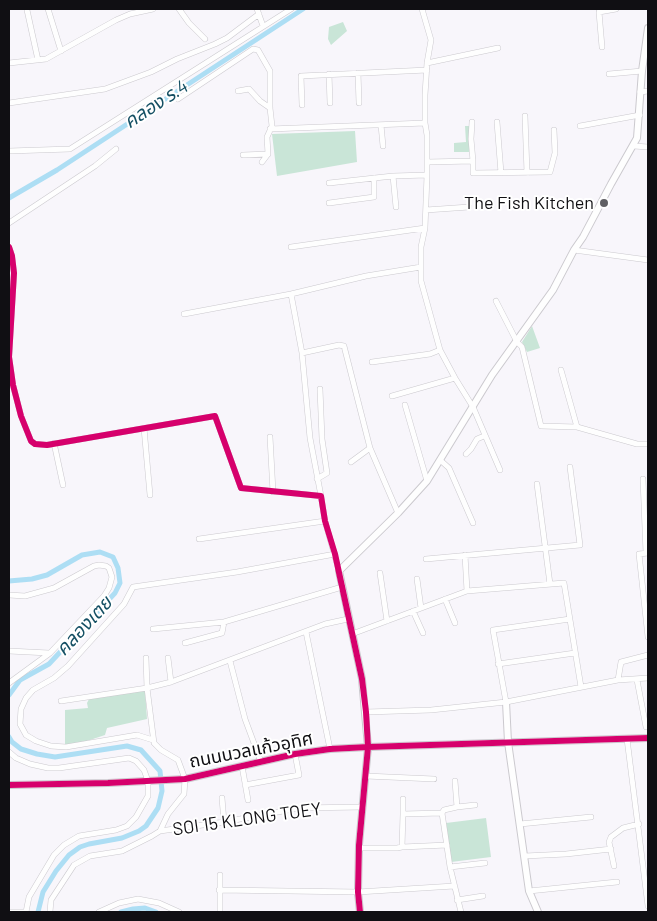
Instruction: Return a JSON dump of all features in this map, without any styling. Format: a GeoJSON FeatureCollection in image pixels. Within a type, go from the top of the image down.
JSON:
{"type":"FeatureCollection","features":[{"type":"Feature","properties":{"kind":"street"},"geometry":{"type":"LineString","coordinates":[[48,9],[61,51]]}},
{"type":"Feature","properties":{"kind":"street"},"geometry":{"type":"LineString","coordinates":[[9,64],[46,59],[116,20],[130,14],[153,9]]}},
{"type":"Feature","properties":{"kind":"street"},"geometry":{"type":"LineString","coordinates":[[179,9],[189,23],[205,39]]}},
{"type":"Feature","properties":{"kind":"street"},"geometry":{"type":"LineString","coordinates":[[9,151],[70,149],[291,9]]}},
{"type":"Feature","properties":{"kind":"street"},"geometry":{"type":"LineString","coordinates":[[422,9],[431,40],[427,63],[425,123],[427,135],[427,175],[425,228],[421,247],[421,281],[440,350],[473,407],[500,470]]}},
{"type":"Feature","properties":{"kind":"street"},"geometry":{"type":"LineString","coordinates":[[602,47],[599,12],[616,9]]}},
{"type":"Feature","properties":{"kind":"street"},"geometry":{"type":"LineString","coordinates":[[27,10],[38,60]]}},
{"type":"Feature","properties":{"kind":"street"},"geometry":{"type":"LineString","coordinates":[[9,104],[105,89],[151,72],[227,38],[258,11],[263,26]]}},
{"type":"Feature","properties":{"kind":"street"},"geometry":{"type":"LineString","coordinates":[[339,571],[398,513],[427,481],[492,375],[553,290],[574,250],[584,237],[610,184],[637,138],[642,71],[648,28]]}},
{"type":"Feature","properties":{"kind":"street"},"geometry":{"type":"LineString","coordinates":[[427,63],[498,48]]}},
{"type":"Feature","properties":{"kind":"street"},"geometry":{"type":"LineString","coordinates":[[178,99],[253,49],[257,49],[261,52],[270,71],[272,126],[267,137],[268,154],[262,162]]}},
{"type":"Feature","properties":{"kind":"street"},"geometry":{"type":"LineString","coordinates":[[302,104],[301,76],[427,70]]}},
{"type":"Feature","properties":{"kind":"street"},"geometry":{"type":"LineString","coordinates":[[609,74],[642,71]]}},
{"type":"Feature","properties":{"kind":"street"},"geometry":{"type":"LineString","coordinates":[[358,73],[359,103]]}},
{"type":"Feature","properties":{"kind":"street"},"geometry":{"type":"LineString","coordinates":[[329,74],[330,103]]}},
{"type":"Feature","properties":{"kind":"street"},"geometry":{"type":"LineString","coordinates":[[238,91],[249,89],[260,102],[270,108]]}},
{"type":"Feature","properties":{"kind":"street"},"geometry":{"type":"LineString","coordinates":[[640,92],[648,92]]}},
{"type":"Feature","properties":{"kind":"street"},"geometry":{"type":"LineString","coordinates":[[580,126],[640,115]]}},
{"type":"Feature","properties":{"kind":"street"},"geometry":{"type":"LineString","coordinates":[[525,116],[527,173]]}},
{"type":"Feature","properties":{"kind":"street"},"geometry":{"type":"LineString","coordinates":[[472,122],[473,173],[550,172],[555,153],[554,130]]}},
{"type":"Feature","properties":{"kind":"street"},"geometry":{"type":"LineString","coordinates":[[498,122],[501,173]]}},
{"type":"Feature","properties":{"kind":"street"},"geometry":{"type":"LineString","coordinates":[[270,129],[425,123]]}},
{"type":"Feature","properties":{"kind":"street"},"geometry":{"type":"LineString","coordinates":[[381,125],[383,146]]}},
{"type":"Feature","properties":{"kind":"street"},"geometry":{"type":"LineString","coordinates":[[634,146],[648,147]]}},
{"type":"Feature","properties":{"kind":"street"},"geometry":{"type":"LineString","coordinates":[[9,223],[95,166],[116,148]]}},
{"type":"Feature","properties":{"kind":"street"},"geometry":{"type":"LineString","coordinates":[[243,155],[268,154]]}},
{"type":"Feature","properties":{"kind":"street"},"geometry":{"type":"LineString","coordinates":[[427,162],[473,161]]}},
{"type":"Feature","properties":{"kind":"street"},"geometry":{"type":"LineString","coordinates":[[329,183],[393,176],[427,175]]}},
{"type":"Feature","properties":{"kind":"street"},"geometry":{"type":"LineString","coordinates":[[393,176],[396,207]]}},
{"type":"Feature","properties":{"kind":"street"},"geometry":{"type":"LineString","coordinates":[[329,203],[374,197],[374,178]]}},
{"type":"Feature","properties":{"kind":"street"},"geometry":{"type":"LineString","coordinates":[[426,210],[468,207]]}},
{"type":"Feature","properties":{"kind":"street"},"geometry":{"type":"LineString","coordinates":[[291,247],[425,228]]}},
{"type":"Feature","properties":{"kind":"street"},"geometry":{"type":"LineString","coordinates":[[9,247],[14,273],[9,357],[11,385],[20,416],[31,441],[40,445],[54,444],[215,416],[239,486],[243,490],[321,496]]}},
{"type":"Feature","properties":{"kind":"street"},"geometry":{"type":"LineString","coordinates":[[574,250],[648,260]]}},
{"type":"Feature","properties":{"kind":"street"},"geometry":{"type":"LineString","coordinates":[[184,314],[291,294],[366,276],[421,267]]}},
{"type":"Feature","properties":{"kind":"street"},"geometry":{"type":"LineString","coordinates":[[291,294],[302,353],[310,438],[317,480],[362,679],[366,712],[368,746],[359,848],[358,892],[360,912]]}},
{"type":"Feature","properties":{"kind":"street"},"geometry":{"type":"LineString","coordinates":[[496,301],[517,342],[522,347],[541,426],[577,427],[637,444],[648,444]]}},
{"type":"Feature","properties":{"kind":"street"},"geometry":{"type":"LineString","coordinates":[[302,353],[339,345],[344,346],[370,448],[398,513]]}},
{"type":"Feature","properties":{"kind":"street"},"geometry":{"type":"LineString","coordinates":[[372,362],[430,354],[440,350]]}},
{"type":"Feature","properties":{"kind":"street"},"geometry":{"type":"LineString","coordinates":[[561,370],[577,427]]}},
{"type":"Feature","properties":{"kind":"street"},"geometry":{"type":"LineString","coordinates":[[392,396],[455,378]]}},
{"type":"Feature","properties":{"kind":"street"},"geometry":{"type":"LineString","coordinates":[[317,480],[327,474],[322,439],[320,389]]}},
{"type":"Feature","properties":{"kind":"street"},"geometry":{"type":"LineString","coordinates":[[405,405],[427,481]]}},
{"type":"Feature","properties":{"kind":"street"},"geometry":{"type":"LineString","coordinates":[[144,428],[150,495]]}},
{"type":"Feature","properties":{"kind":"street"},"geometry":{"type":"LineString","coordinates":[[466,454],[477,439],[484,436]]}},
{"type":"Feature","properties":{"kind":"street"},"geometry":{"type":"LineString","coordinates":[[270,437],[273,492]]}},
{"type":"Feature","properties":{"kind":"street"},"geometry":{"type":"LineString","coordinates":[[54,444],[63,485]]}},
{"type":"Feature","properties":{"kind":"street"},"geometry":{"type":"LineString","coordinates":[[352,462],[370,448]]}},
{"type":"Feature","properties":{"kind":"street"},"geometry":{"type":"LineString","coordinates":[[440,460],[449,468],[473,523]]}},
{"type":"Feature","properties":{"kind":"street"},"geometry":{"type":"LineString","coordinates":[[426,559],[580,545],[570,467]]}},
{"type":"Feature","properties":{"kind":"street"},"geometry":{"type":"LineString","coordinates":[[643,479],[646,506],[647,553],[639,554],[646,602],[648,638]]}},
{"type":"Feature","properties":{"kind":"street"},"geometry":{"type":"LineString","coordinates":[[537,484],[550,584]]}},
{"type":"Feature","properties":{"kind":"street"},"geometry":{"type":"LineString","coordinates":[[199,539],[325,522]]}},
{"type":"Feature","properties":{"kind":"street"},"geometry":{"type":"LineString","coordinates":[[153,740],[137,735],[66,747],[51,746],[26,736],[20,724],[21,708],[33,690],[54,678],[68,666],[124,604],[133,587],[237,572],[335,554]]}},
{"type":"Feature","properties":{"kind":"street"},"geometry":{"type":"LineString","coordinates":[[465,556],[467,591]]}},
{"type":"Feature","properties":{"kind":"street"},"geometry":{"type":"LineString","coordinates":[[9,595],[25,596],[54,588],[94,566],[103,565],[109,568],[112,577],[109,588],[50,653],[9,684]]}},
{"type":"Feature","properties":{"kind":"street"},"geometry":{"type":"LineString","coordinates":[[380,573],[387,621]]}},
{"type":"Feature","properties":{"kind":"street"},"geometry":{"type":"LineString","coordinates":[[417,579],[421,608]]}},
{"type":"Feature","properties":{"kind":"street"},"geometry":{"type":"LineString","coordinates":[[642,580],[648,580]]}},
{"type":"Feature","properties":{"kind":"street"},"geometry":{"type":"LineString","coordinates":[[352,634],[467,591],[564,583],[581,686]]}},
{"type":"Feature","properties":{"kind":"street"},"geometry":{"type":"LineString","coordinates":[[153,629],[224,622],[342,587]]}},
{"type":"Feature","properties":{"kind":"street"},"geometry":{"type":"LineString","coordinates":[[445,600],[455,624]]}},
{"type":"Feature","properties":{"kind":"street"},"geometry":{"type":"LineString","coordinates":[[413,611],[423,633]]}},
{"type":"Feature","properties":{"kind":"street"},"geometry":{"type":"LineString","coordinates":[[61,701],[147,688],[171,682],[325,624],[348,619]]}},
{"type":"Feature","properties":{"kind":"street"},"geometry":{"type":"LineString","coordinates":[[538,912],[529,891],[508,742],[506,702],[493,630],[570,620]]}},
{"type":"Feature","properties":{"kind":"street"},"geometry":{"type":"LineString","coordinates":[[185,643],[222,633],[224,622]]}},
{"type":"Feature","properties":{"kind":"street"},"geometry":{"type":"LineString","coordinates":[[306,632],[330,749]]}},
{"type":"Feature","properties":{"kind":"street"},"geometry":{"type":"LineString","coordinates":[[9,651],[50,653]]}},
{"type":"Feature","properties":{"kind":"street"},"geometry":{"type":"LineString","coordinates":[[498,664],[575,653]]}},
{"type":"Feature","properties":{"kind":"street"},"geometry":{"type":"LineString","coordinates":[[618,680],[621,662],[648,655]]}},
{"type":"Feature","properties":{"kind":"street"},"geometry":{"type":"LineString","coordinates":[[50,912],[51,900],[74,865],[90,856],[122,851],[137,845],[160,831],[168,814],[184,794],[178,760],[161,750],[153,740],[147,688],[146,658]]}},
{"type":"Feature","properties":{"kind":"street"},"geometry":{"type":"LineString","coordinates":[[168,658],[171,682]]}},
{"type":"Feature","properties":{"kind":"street"},"geometry":{"type":"LineString","coordinates":[[230,661],[245,719],[261,762]]}},
{"type":"Feature","properties":{"kind":"street"},"geometry":{"type":"LineString","coordinates":[[366,712],[432,710],[506,702],[581,686],[618,680],[648,678]]}},
{"type":"Feature","properties":{"kind":"street"},"geometry":{"type":"LineString","coordinates":[[637,680],[646,727]]}},
{"type":"Feature","properties":{"kind":"street","name":"ถนนนวลแก้วอุทิศ"},"geometry":{"type":"LineString","coordinates":[[9,785],[182,779],[295,754],[368,746],[648,738]]}},
{"type":"Feature","properties":{"kind":"street"},"geometry":{"type":"LineString","coordinates":[[627,740],[648,906]]}},
{"type":"Feature","properties":{"kind":"street"},"geometry":{"type":"LineString","coordinates":[[9,752],[16,758],[30,764],[48,768],[129,758],[136,761],[144,770],[149,781],[148,796],[136,816],[127,826],[116,830],[79,836],[64,845],[54,855],[29,897],[25,912],[9,912]]}},
{"type":"Feature","properties":{"kind":"street"},"geometry":{"type":"LineString","coordinates":[[245,785],[300,776],[295,754]]}},
{"type":"Feature","properties":{"kind":"street"},"geometry":{"type":"LineString","coordinates":[[242,766],[248,800]]}},
{"type":"Feature","properties":{"kind":"street"},"geometry":{"type":"LineString","coordinates":[[366,776],[434,779]]}},
{"type":"Feature","properties":{"kind":"street"},"geometry":{"type":"LineString","coordinates":[[455,780],[457,806]]}},
{"type":"Feature","properties":{"kind":"street"},"geometry":{"type":"LineString","coordinates":[[222,798],[224,822]]}},
{"type":"Feature","properties":{"kind":"street"},"geometry":{"type":"LineString","coordinates":[[399,847],[403,798]]}},
{"type":"Feature","properties":{"kind":"street"},"geometry":{"type":"LineString","coordinates":[[403,814],[442,813],[444,810],[457,806],[475,805]]}},
{"type":"Feature","properties":{"kind":"street","name":"SOI 15 KLONG TOEY"},"geometry":{"type":"LineString","coordinates":[[160,831],[224,822],[299,808],[363,807]]}},
{"type":"Feature","properties":{"kind":"street"},"geometry":{"type":"LineString","coordinates":[[442,813],[450,867],[461,912]]}},
{"type":"Feature","properties":{"kind":"street"},"geometry":{"type":"LineString","coordinates":[[520,824],[591,817]]}},
{"type":"Feature","properties":{"kind":"street"},"geometry":{"type":"LineString","coordinates":[[614,866],[610,839],[623,828],[639,824]]}},
{"type":"Feature","properties":{"kind":"street"},"geometry":{"type":"LineString","coordinates":[[359,848],[447,845]]}},
{"type":"Feature","properties":{"kind":"street"},"geometry":{"type":"LineString","coordinates":[[524,856],[610,849]]}},
{"type":"Feature","properties":{"kind":"street"},"geometry":{"type":"LineString","coordinates":[[450,867],[485,863]]}},
{"type":"Feature","properties":{"kind":"street"},"geometry":{"type":"LineString","coordinates":[[220,875],[220,912]]}},
{"type":"Feature","properties":{"kind":"street"},"geometry":{"type":"LineString","coordinates":[[529,891],[617,882]]}},
{"type":"Feature","properties":{"kind":"street"},"geometry":{"type":"LineString","coordinates":[[219,890],[358,892],[454,886]]}},
{"type":"Feature","properties":{"kind":"street"},"geometry":{"type":"LineString","coordinates":[[457,900],[483,896]]}},
{"type":"Feature","properties":{"kind":"street"},"geometry":{"type":"LineString","coordinates":[[99,912],[119,902],[138,899],[159,903],[179,912]]}},
{"type":"Feature","properties":{"kind":"green space"},"geometry":{"type":"Polygon","coordinates":[[[343,22],[347,31],[331,45],[328,39],[329,27],[343,22]]]}},
{"type":"Feature","properties":{"kind":"green space"},"geometry":{"type":"Polygon","coordinates":[[[465,126],[469,126],[469,152],[454,152],[454,143],[466,142],[465,126]]]}},
{"type":"Feature","properties":{"kind":"green space"},"geometry":{"type":"Polygon","coordinates":[[[355,131],[357,162],[277,176],[272,134],[355,131]]]}},
{"type":"Feature","properties":{"kind":"green space"},"geometry":{"type":"Polygon","coordinates":[[[532,326],[540,348],[527,352],[522,342],[532,326]]]}},
{"type":"Feature","properties":{"kind":"green space"},"geometry":{"type":"Polygon","coordinates":[[[145,689],[147,719],[107,728],[105,735],[65,745],[65,710],[88,708],[87,703],[89,699],[145,689]]]}},
{"type":"Feature","properties":{"kind":"green space"},"geometry":{"type":"Polygon","coordinates":[[[486,818],[491,857],[451,862],[446,823],[486,818]]]}},
{"type":"Feature","properties":{"kind":"waterway","name":"คลอง ร.4"},"geometry":{"type":"LineString","coordinates":[[9,198],[57,170],[303,9]]}},
{"type":"Feature","properties":{"kind":"waterway","name":"คลองเตย"},"geometry":{"type":"LineString","coordinates":[[9,581],[32,579],[47,575],[82,555],[100,552],[113,557],[118,568],[120,583],[115,593],[49,664],[20,680],[9,695]]}},
{"type":"Feature","properties":{"kind":"waterway","name":"คลองเตย"},"geometry":{"type":"LineString","coordinates":[[9,737],[21,749],[55,757],[127,746],[141,750],[160,771],[162,791],[158,808],[146,826],[122,838],[80,847],[69,855],[43,892],[38,912]]}},
{"type":"Feature","properties":{"kind":"waterway","name":"คลองเตย"},"geometry":{"type":"LineString","coordinates":[[121,912],[145,908],[156,912]]}},
{"type":"Feature","properties":{"kind":"cycle path"},"geometry":{"type":"LineString","coordinates":[[9,247],[14,273],[9,357],[13,385],[21,416],[31,441],[35,444],[47,445],[215,416],[241,488],[321,496],[325,521],[335,554],[362,679],[366,712],[368,747],[359,845],[358,892],[360,912]]}},
{"type":"Feature","properties":{"kind":"cycle path"},"geometry":{"type":"LineString","coordinates":[[9,785],[185,779],[295,754],[330,749],[648,738]]}},
{"type":"Feature","properties":{"kind":"place","name":"The Fish Kitchen"},"geometry":{"type":"Point","coordinates":[604,203]}}]}
